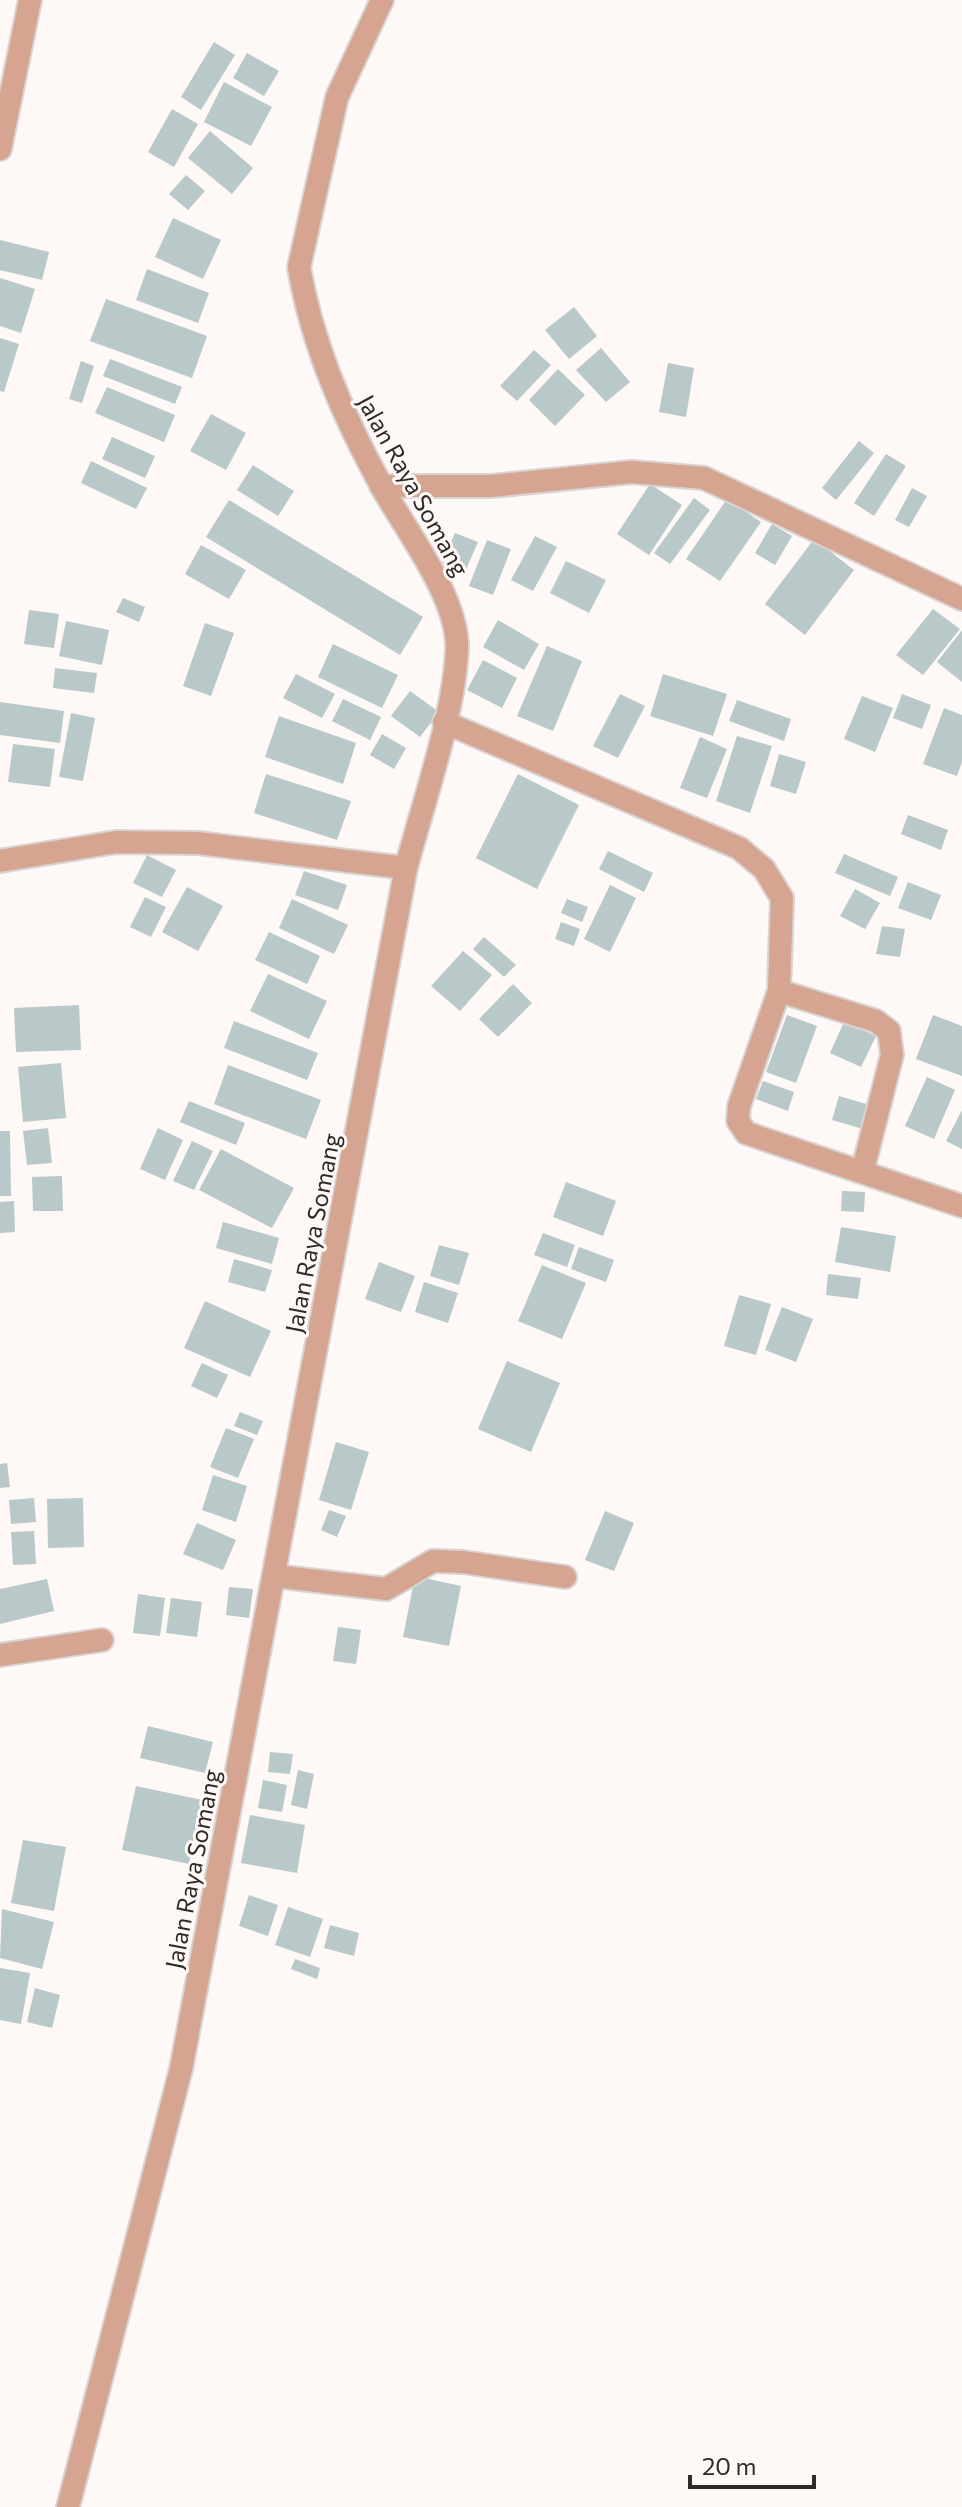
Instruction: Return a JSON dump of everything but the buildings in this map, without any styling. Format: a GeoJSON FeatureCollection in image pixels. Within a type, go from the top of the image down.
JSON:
{"type":"FeatureCollection","features":[{"type":"Feature","properties":{"kind":"street"},"geometry":{"type":"LineString","coordinates":[[0,149],[30,0]]}},
{"type":"Feature","properties":{"kind":"street","name":"Jalan Raya Somang"},"geometry":{"type":"LineString","coordinates":[[68,2507],[181,2069],[406,868],[444,722],[457,648],[444,593],[381,486],[332,389],[304,295],[299,267],[337,97],[382,0]]}},
{"type":"Feature","properties":{"kind":"street"},"geometry":{"type":"LineString","coordinates":[[381,486],[491,486],[632,472],[704,478],[962,599]]}},
{"type":"Feature","properties":{"kind":"street"},"geometry":{"type":"LineString","coordinates":[[444,722],[739,848],[764,869],[782,898],[779,991],[739,1106],[738,1121],[746,1133],[863,1169],[962,1206]]}},
{"type":"Feature","properties":{"kind":"street"},"geometry":{"type":"LineString","coordinates":[[0,861],[116,842],[198,843],[406,868]]}},
{"type":"Feature","properties":{"kind":"street"},"geometry":{"type":"LineString","coordinates":[[779,991],[876,1021],[889,1031],[892,1055],[863,1169]]}},
{"type":"Feature","properties":{"kind":"street"},"geometry":{"type":"LineString","coordinates":[[274,1576],[386,1589],[433,1561],[463,1562],[565,1577]]}},
{"type":"Feature","properties":{"kind":"street"},"geometry":{"type":"LineString","coordinates":[[0,1655],[102,1640]]}}]}
